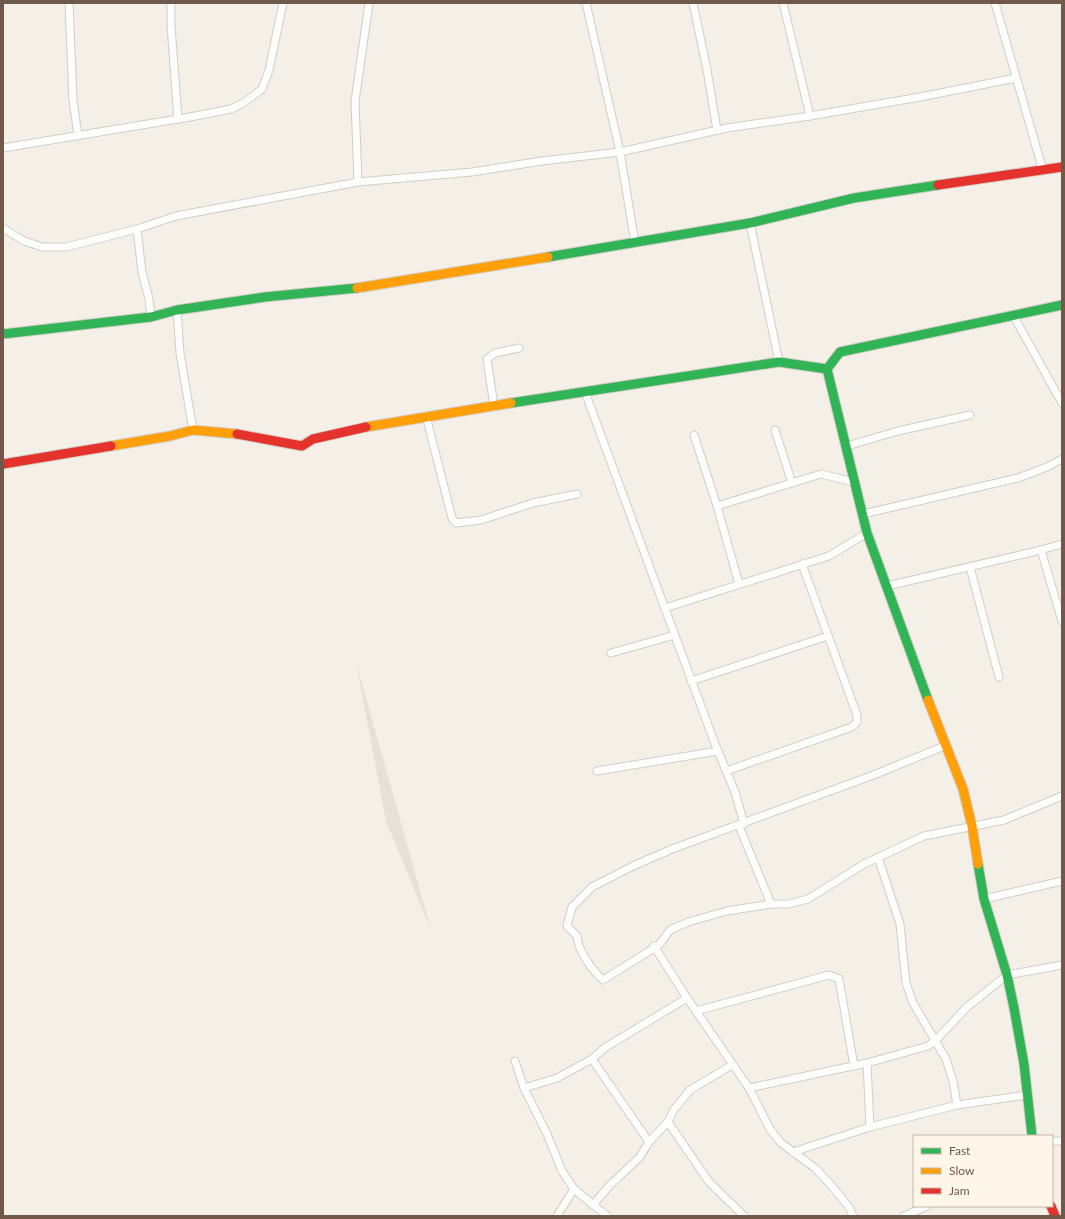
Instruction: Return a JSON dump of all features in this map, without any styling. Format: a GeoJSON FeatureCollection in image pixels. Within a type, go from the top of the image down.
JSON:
{"type":"FeatureCollection","features":[{"type":"Feature","properties":{"kind":"street"},"geometry":{"type":"LineString","coordinates":[[69,3],[73,100],[78,136]]}},
{"type":"Feature","properties":{"kind":"street"},"geometry":{"type":"LineString","coordinates":[[171,3],[171,26],[178,119]]}},
{"type":"Feature","properties":{"kind":"street"},"geometry":{"type":"LineString","coordinates":[[3,148],[178,119],[231,108],[246,102],[262,89],[269,70],[283,3]]}},
{"type":"Feature","properties":{"kind":"street"},"geometry":{"type":"LineString","coordinates":[[358,182],[355,101],[370,3]]}},
{"type":"Feature","properties":{"kind":"street"},"geometry":{"type":"LineString","coordinates":[[586,3],[620,152],[635,243]]}},
{"type":"Feature","properties":{"kind":"street"},"geometry":{"type":"LineString","coordinates":[[692,3],[707,70],[717,130]]}},
{"type":"Feature","properties":{"kind":"street"},"geometry":{"type":"LineString","coordinates":[[783,3],[810,116]]}},
{"type":"Feature","properties":{"kind":"street"},"geometry":{"type":"LineString","coordinates":[[995,3],[1042,171]]}},
{"type":"Feature","properties":{"kind":"street"},"geometry":{"type":"LineString","coordinates":[[3,228],[24,241],[42,246],[66,246],[137,229],[176,216],[358,182],[472,172],[542,161],[620,152],[717,130],[920,98],[1016,78]]}},
{"type":"Feature","properties":{"kind":"street"},"geometry":{"type":"LineString","coordinates":[[3,334],[151,317],[177,310],[265,297],[342,290],[750,223],[854,198],[985,177],[1042,171],[1062,167]]}},
{"type":"Feature","properties":{"kind":"street"},"geometry":{"type":"LineString","coordinates":[[750,223],[778,362]]}},
{"type":"Feature","properties":{"kind":"street"},"geometry":{"type":"LineString","coordinates":[[137,229],[142,272],[149,299],[151,317]]}},
{"type":"Feature","properties":{"kind":"street"},"geometry":{"type":"LineString","coordinates":[[827,370],[840,352],[1062,305]]}},
{"type":"Feature","properties":{"kind":"street"},"geometry":{"type":"LineString","coordinates":[[177,310],[180,353],[193,430]]}},
{"type":"Feature","properties":{"kind":"street"},"geometry":{"type":"LineString","coordinates":[[1012,315],[1062,404]]}},
{"type":"Feature","properties":{"kind":"street"},"geometry":{"type":"LineString","coordinates":[[494,406],[487,359],[495,353],[519,348]]}},
{"type":"Feature","properties":{"kind":"street"},"geometry":{"type":"LineString","coordinates":[[3,464],[170,436],[193,430],[244,434],[302,446],[314,439],[336,433],[426,416],[778,362],[827,370]]}},
{"type":"Feature","properties":{"kind":"street"},"geometry":{"type":"LineString","coordinates":[[827,370],[847,446],[854,482],[864,514],[867,533],[913,662],[947,745],[963,789],[972,826],[984,899],[1007,975],[1024,1064],[1032,1135]]}},
{"type":"Feature","properties":{"kind":"street"},"geometry":{"type":"LineString","coordinates":[[585,392],[664,608],[735,792],[742,825],[771,904]]}},
{"type":"Feature","properties":{"kind":"street"},"geometry":{"type":"LineString","coordinates":[[847,446],[898,431],[970,415]]}},
{"type":"Feature","properties":{"kind":"street"},"geometry":{"type":"LineString","coordinates":[[426,416],[452,518],[456,523],[482,520],[533,503],[577,494]]}},
{"type":"Feature","properties":{"kind":"street"},"geometry":{"type":"LineString","coordinates":[[775,430],[792,483]]}},
{"type":"Feature","properties":{"kind":"street"},"geometry":{"type":"LineString","coordinates":[[694,434],[717,506],[739,584]]}},
{"type":"Feature","properties":{"kind":"street"},"geometry":{"type":"LineString","coordinates":[[864,514],[1018,478],[1047,467],[1062,459]]}},
{"type":"Feature","properties":{"kind":"street"},"geometry":{"type":"LineString","coordinates":[[717,506],[821,474],[854,482]]}},
{"type":"Feature","properties":{"kind":"street"},"geometry":{"type":"LineString","coordinates":[[664,608],[829,556],[867,533]]}},
{"type":"Feature","properties":{"kind":"street"},"geometry":{"type":"LineString","coordinates":[[887,586],[1062,544]]}},
{"type":"Feature","properties":{"kind":"street"},"geometry":{"type":"LineString","coordinates":[[1041,550],[1062,621]]}},
{"type":"Feature","properties":{"kind":"street"},"geometry":{"type":"LineString","coordinates":[[726,771],[852,727],[857,722],[857,715],[802,564]]}},
{"type":"Feature","properties":{"kind":"street"},"geometry":{"type":"LineString","coordinates":[[970,567],[999,677]]}},
{"type":"Feature","properties":{"kind":"street"},"geometry":{"type":"LineString","coordinates":[[611,653],[675,635]]}},
{"type":"Feature","properties":{"kind":"street"},"geometry":{"type":"LineString","coordinates":[[692,681],[828,636]]}},
{"type":"Feature","properties":{"kind":"street"},"geometry":{"type":"LineString","coordinates":[[947,745],[742,825],[672,849],[632,866],[592,887],[572,907],[567,926],[577,936],[578,944],[603,980],[654,946],[659,945],[670,930],[688,922],[727,912],[771,904],[788,904],[808,898],[837,879],[878,857],[924,836],[1004,820],[1062,796]]}},
{"type":"Feature","properties":{"kind":"street"},"geometry":{"type":"LineString","coordinates":[[597,771],[718,751]]}},
{"type":"Feature","properties":{"kind":"street"},"geometry":{"type":"LineString","coordinates":[[878,857],[900,924],[906,983],[912,1003],[936,1040],[946,1059],[953,1081],[957,1105]]}},
{"type":"Feature","properties":{"kind":"street"},"geometry":{"type":"LineString","coordinates":[[984,899],[1062,882]]}},
{"type":"Feature","properties":{"kind":"street"},"geometry":{"type":"LineString","coordinates":[[654,946],[687,998],[749,1088],[770,1129],[781,1143],[815,1168],[849,1207],[853,1216]]}},
{"type":"Feature","properties":{"kind":"street"},"geometry":{"type":"LineString","coordinates":[[749,1088],[867,1063],[928,1046],[936,1040],[967,1007],[1007,975],[1062,965]]}},
{"type":"Feature","properties":{"kind":"street"},"geometry":{"type":"LineString","coordinates":[[696,1011],[829,974],[835,976],[839,979],[854,1066]]}},
{"type":"Feature","properties":{"kind":"street"},"geometry":{"type":"LineString","coordinates":[[524,1088],[557,1078],[592,1058],[606,1047],[687,998]]}},
{"type":"Feature","properties":{"kind":"street"},"geometry":{"type":"LineString","coordinates":[[592,1058],[649,1142]]}},
{"type":"Feature","properties":{"kind":"street"},"geometry":{"type":"LineString","coordinates":[[515,1061],[524,1088],[547,1134],[562,1171],[574,1189],[607,1216]]}},
{"type":"Feature","properties":{"kind":"street"},"geometry":{"type":"LineString","coordinates":[[867,1063],[870,1127]]}},
{"type":"Feature","properties":{"kind":"street"},"geometry":{"type":"LineString","coordinates":[[593,1205],[610,1185],[639,1158],[649,1142],[668,1122],[673,1111],[690,1090],[732,1065]]}},
{"type":"Feature","properties":{"kind":"street"},"geometry":{"type":"LineString","coordinates":[[793,1152],[870,1127],[957,1105],[1027,1094]]}},
{"type":"Feature","properties":{"kind":"street"},"geometry":{"type":"LineString","coordinates":[[668,1122],[709,1182],[744,1216]]}},
{"type":"Feature","properties":{"kind":"street"},"geometry":{"type":"LineString","coordinates":[[557,1216],[574,1189]]}},
{"type":"Feature","properties":{"kind":"street"},"geometry":{"type":"LineString","coordinates":[[904,1216],[925,1207]]}},
{"type":"Feature","properties":{"kind":"shaded area"},"geometry":{"type":"Polygon","coordinates":[[[356,662],[431,930],[386,821],[356,662]]]}},
{"type":"Feature","properties":{"kind":"traffic: fast"},"geometry":{"type":"LineString","coordinates":[[548,257],[750,223],[854,198],[938,185]]}},
{"type":"Feature","properties":{"kind":"traffic: fast"},"geometry":{"type":"LineString","coordinates":[[3,334],[151,317],[177,310],[265,297],[357,288]]}},
{"type":"Feature","properties":{"kind":"traffic: fast"},"geometry":{"type":"LineString","coordinates":[[511,403],[779,362],[827,369],[840,352],[1062,305]]}},
{"type":"Feature","properties":{"kind":"traffic: fast"},"geometry":{"type":"LineString","coordinates":[[827,369],[867,533],[928,700]]}},
{"type":"Feature","properties":{"kind":"traffic: fast"},"geometry":{"type":"LineString","coordinates":[[978,864],[984,899],[1007,975],[1014,1008],[1024,1064],[1032,1135]]}},
{"type":"Feature","properties":{"kind":"traffic: slow"},"geometry":{"type":"LineString","coordinates":[[357,288],[548,257]]}},
{"type":"Feature","properties":{"kind":"traffic: slow"},"geometry":{"type":"LineString","coordinates":[[366,427],[511,403]]}},
{"type":"Feature","properties":{"kind":"traffic: slow"},"geometry":{"type":"LineString","coordinates":[[111,446],[170,436],[193,430],[237,434]]}},
{"type":"Feature","properties":{"kind":"traffic: slow"},"geometry":{"type":"LineString","coordinates":[[928,700],[963,789],[972,826],[978,864]]}},
{"type":"Feature","properties":{"kind":"traffic: jam"},"geometry":{"type":"LineString","coordinates":[[938,185],[1062,167]]}},
{"type":"Feature","properties":{"kind":"traffic: jam"},"geometry":{"type":"LineString","coordinates":[[237,434],[302,446],[313,439],[366,427]]}},
{"type":"Feature","properties":{"kind":"traffic: jam"},"geometry":{"type":"LineString","coordinates":[[3,464],[111,446]]}},
{"type":"Feature","properties":{"kind":"traffic: jam"},"geometry":{"type":"LineString","coordinates":[[1051,1207],[1055,1216]]}}]}
